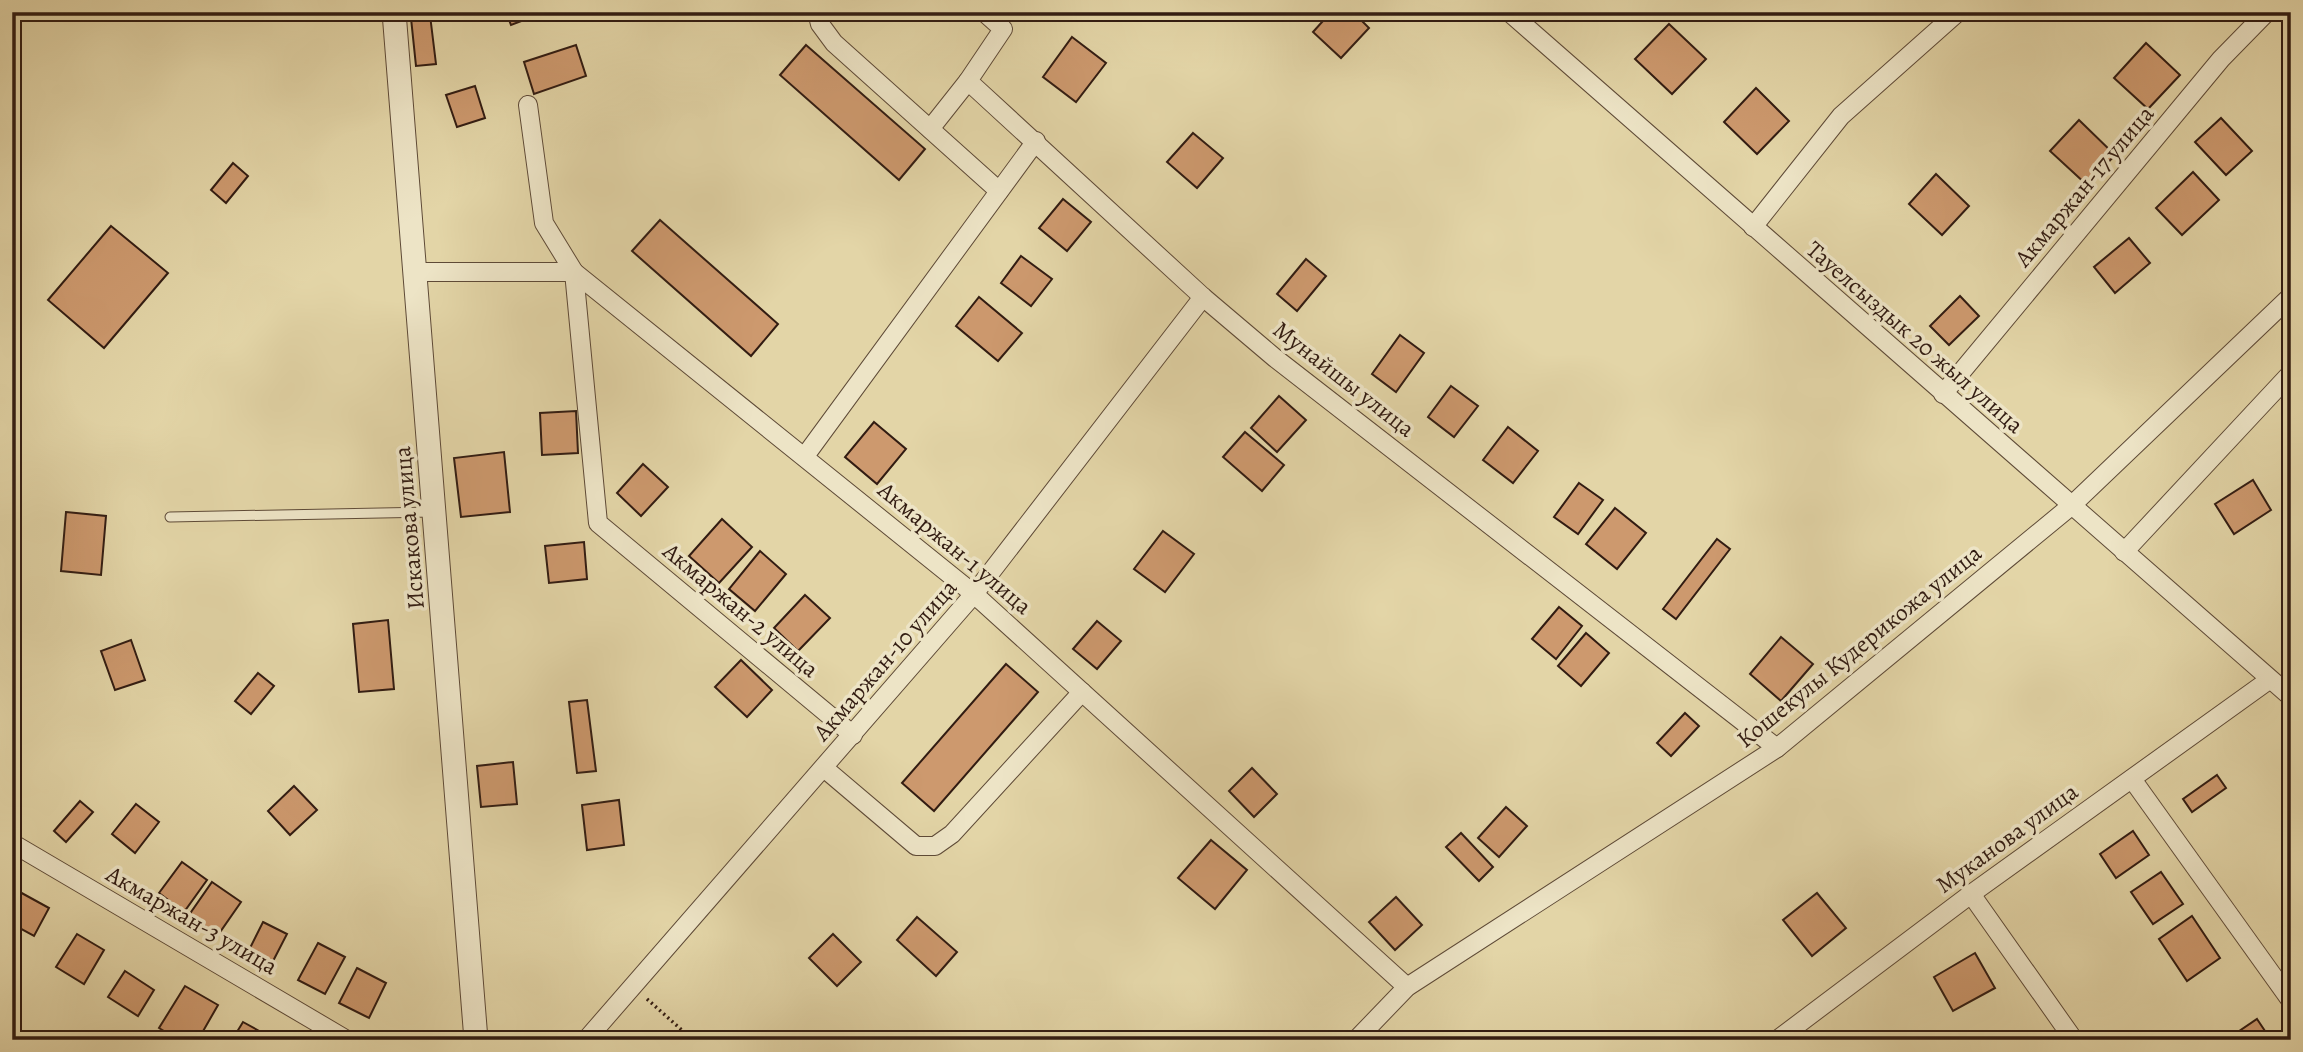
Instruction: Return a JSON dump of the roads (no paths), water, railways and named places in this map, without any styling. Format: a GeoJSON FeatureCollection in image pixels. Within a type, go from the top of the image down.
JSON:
{"type":"FeatureCollection","features":[{"type":"Feature","properties":{"kind":"street","name":"Искакова улица"},"geometry":{"type":"LineString","coordinates":[[394,12],[476,1040]]}},
{"type":"Feature","properties":{"kind":"street"},"geometry":{"type":"LineString","coordinates":[[817,12],[820,24],[834,43],[999,191]]}},
{"type":"Feature","properties":{"kind":"street"},"geometry":{"type":"LineString","coordinates":[[930,129],[968,81],[1006,20],[985,12]]}},
{"type":"Feature","properties":{"kind":"street","name":"Тауелсыздык 20 жыл улица"},"geometry":{"type":"LineString","coordinates":[[1508,12],[2291,697]]}},
{"type":"Feature","properties":{"kind":"street"},"geometry":{"type":"LineString","coordinates":[[1753,227],[1841,116],[1958,12]]}},
{"type":"Feature","properties":{"kind":"street","name":"Акмаржан-17 улица"},"geometry":{"type":"LineString","coordinates":[[1943,394],[2221,59],[2267,12]]}},
{"type":"Feature","properties":{"kind":"street","name":"Мунайшы улица"},"geometry":{"type":"LineString","coordinates":[[968,81],[1203,297],[1286,366],[1777,748]]}},
{"type":"Feature","properties":{"kind":"street"},"geometry":{"type":"LineString","coordinates":[[528,104],[544,223],[574,272]]}},
{"type":"Feature","properties":{"kind":"street"},"geometry":{"type":"LineString","coordinates":[[805,456],[1036,141]]}},
{"type":"Feature","properties":{"kind":"street"},"geometry":{"type":"LineString","coordinates":[[414,272],[574,272]]}},
{"type":"Feature","properties":{"kind":"street","name":"Акмаржан-1 улица"},"geometry":{"type":"LineString","coordinates":[[574,272],[974,594],[1407,987]]}},
{"type":"Feature","properties":{"kind":"street","name":"Акмаржан-2 улица"},"geometry":{"type":"LineString","coordinates":[[574,272],[598,523],[853,735]]}},
{"type":"Feature","properties":{"kind":"street","name":"Кошекулы Кудерикожа улица"},"geometry":{"type":"LineString","coordinates":[[1356,1040],[1407,987],[1777,748],[2071,506],[2291,296]]}},
{"type":"Feature","properties":{"kind":"street","name":"Акмаржан-10 улица"},"geometry":{"type":"LineString","coordinates":[[586,1040],[974,594],[1203,297]]}},
{"type":"Feature","properties":{"kind":"street"},"geometry":{"type":"LineString","coordinates":[[2124,552],[2291,373]]}},
{"type":"Feature","properties":{"kind":"street","name":"Муканова улица"},"geometry":{"type":"LineString","coordinates":[[1777,1040],[1971,894],[2269,680]]}},
{"type":"Feature","properties":{"kind":"street"},"geometry":{"type":"LineString","coordinates":[[824,768],[916,846],[935,846],[952,834],[1082,692]]}},
{"type":"Feature","properties":{"kind":"street"},"geometry":{"type":"LineString","coordinates":[[2132,779],[2291,1001]]}},
{"type":"Feature","properties":{"kind":"street","name":"Акмаржан-3 улица"},"geometry":{"type":"LineString","coordinates":[[12,843],[347,1040]]}},
{"type":"Feature","properties":{"kind":"street"},"geometry":{"type":"LineString","coordinates":[[1971,894],[2074,1040]]}},
{"type":"Feature","properties":{"kind":"lane"},"geometry":{"type":"LineString","coordinates":[[170,517],[434,512]]}}]}
